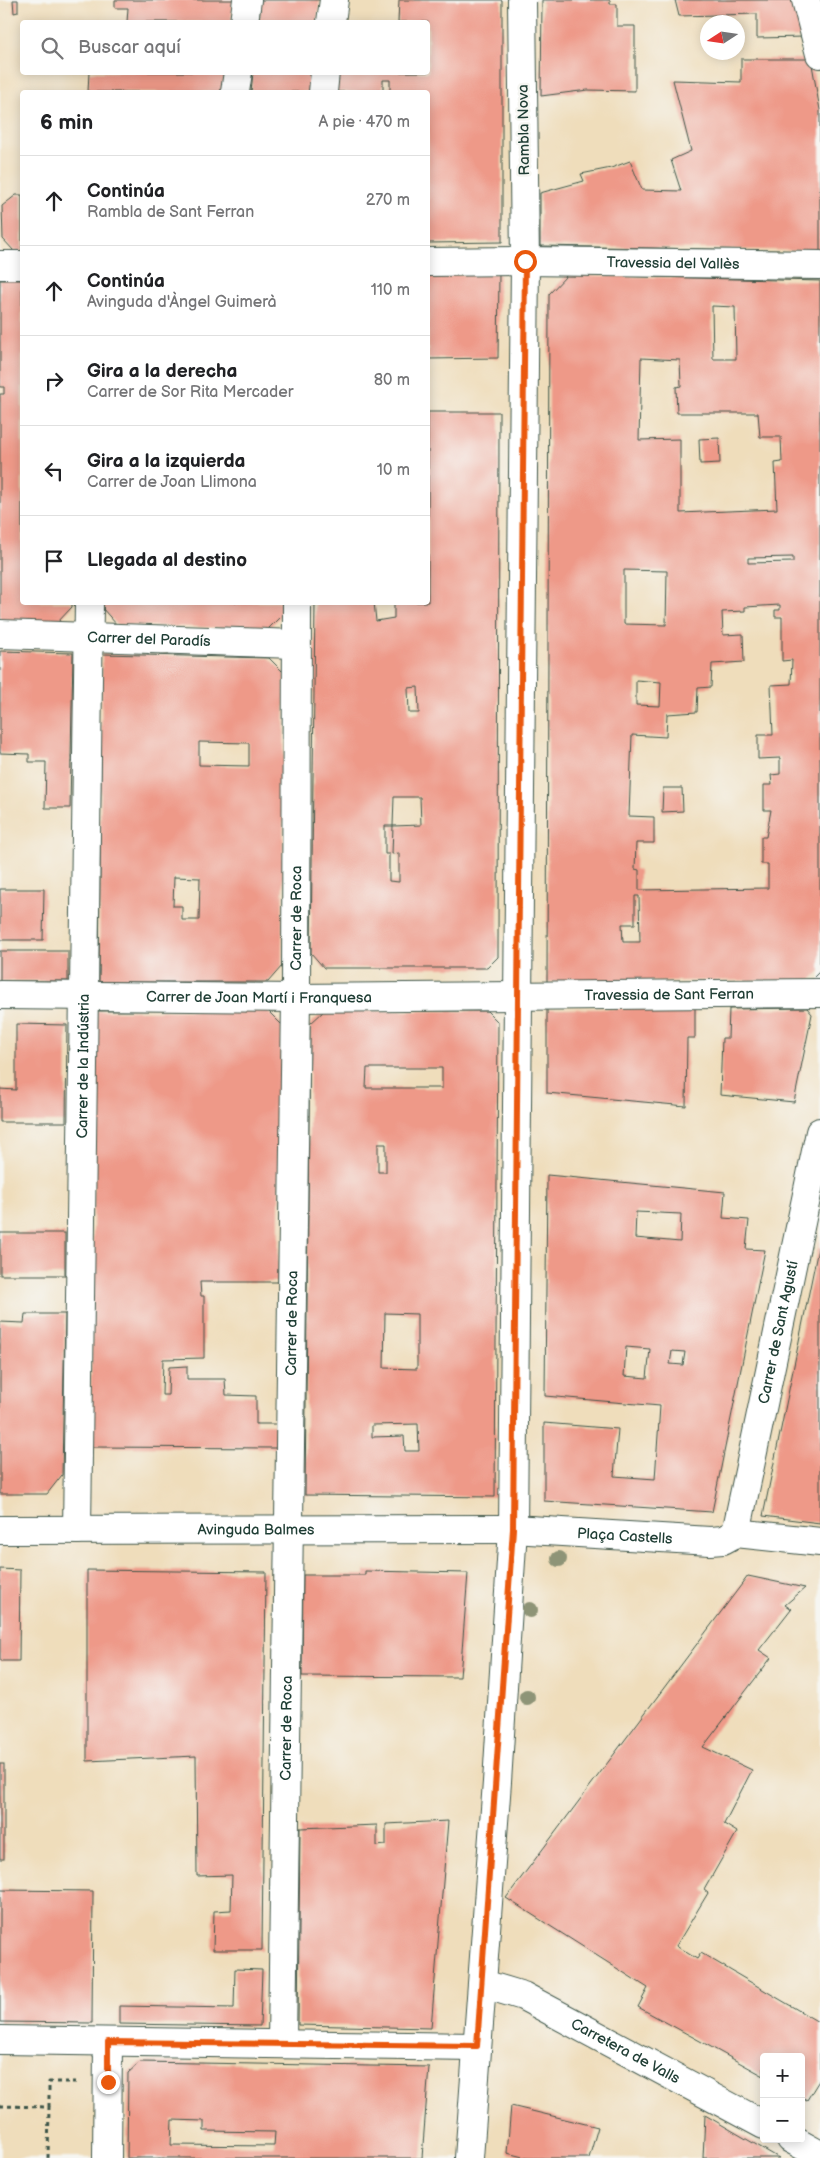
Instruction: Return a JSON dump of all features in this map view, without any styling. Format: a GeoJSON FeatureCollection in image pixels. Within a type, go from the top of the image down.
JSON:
{"type":"FeatureCollection","features":[{"type":"Feature","properties":{"kind":"street"},"geometry":{"type":"LineString","coordinates":[[244,20],[247,0]]}},
{"type":"Feature","properties":{"kind":"street"},"geometry":{"type":"LineString","coordinates":[[332,20],[334,0]]}},
{"type":"Feature","properties":{"kind":"street","name":"Rambla Nova"},"geometry":{"type":"LineString","coordinates":[[469,2158],[483,1984],[513,1529],[525,261],[522,0]]}},
{"type":"Feature","properties":{"kind":"street"},"geometry":{"type":"LineString","coordinates":[[806,0],[820,54]]}},
{"type":"Feature","properties":{"kind":"street"},"geometry":{"type":"LineString","coordinates":[[235,90],[238,75]]}},
{"type":"Feature","properties":{"kind":"street"},"geometry":{"type":"LineString","coordinates":[[323,90],[325,75]]}},
{"type":"Feature","properties":{"kind":"street","name":"Travessia del Vallès"},"geometry":{"type":"LineString","coordinates":[[430,262],[525,261],[820,265]]}},
{"type":"Feature","properties":{"kind":"street"},"geometry":{"type":"LineString","coordinates":[[0,265],[20,265]]}},
{"type":"Feature","properties":{"kind":"street","name":"Carrer de la Indústria"},"geometry":{"type":"LineString","coordinates":[[77,1530],[89,605]]}},
{"type":"Feature","properties":{"kind":"street","name":"Carrer de Roca"},"geometry":{"type":"LineString","coordinates":[[282,2043],[296,998],[297,605]]}},
{"type":"Feature","properties":{"kind":"street","name":"Carrer del Paradís"},"geometry":{"type":"LineString","coordinates":[[0,634],[296,644]]}},
{"type":"Feature","properties":{"kind":"street","name":"Travessia de Sant Ferran"},"geometry":{"type":"LineString","coordinates":[[518,996],[820,993]]}},
{"type":"Feature","properties":{"kind":"street","name":"Carrer de Joan Martí i Franquesa"},"geometry":{"type":"LineString","coordinates":[[0,995],[296,998],[518,996]]}},
{"type":"Feature","properties":{"kind":"street","name":"Carrer de Sant Agustí"},"geometry":{"type":"LineString","coordinates":[[736,1533],[820,1132]]}},
{"type":"Feature","properties":{"kind":"street","name":"Avinguda Balmes"},"geometry":{"type":"LineString","coordinates":[[0,1530],[513,1529]]}},
{"type":"Feature","properties":{"kind":"street","name":"Plaça Castells"},"geometry":{"type":"LineString","coordinates":[[513,1529],[710,1541],[723,1540],[736,1533]]}},
{"type":"Feature","properties":{"kind":"street"},"geometry":{"type":"LineString","coordinates":[[736,1533],[820,1542]]}},
{"type":"Feature","properties":{"kind":"street","name":"Carretera de Valls"},"geometry":{"type":"LineString","coordinates":[[483,1984],[523,1996],[760,2123]]}},
{"type":"Feature","properties":{"kind":"street"},"geometry":{"type":"LineString","coordinates":[[0,2040],[477,2046]]}},
{"type":"Feature","properties":{"kind":"street"},"geometry":{"type":"LineString","coordinates":[[108,2042],[108,2158]]}},
{"type":"Feature","properties":{"kind":"street"},"geometry":{"type":"LineString","coordinates":[[798,2143],[820,2155]]}},
{"type":"Feature","properties":{"kind":"path"},"geometry":{"type":"LineString","coordinates":[[48,2158],[49,2082],[88,2082]]}},
{"type":"Feature","properties":{"kind":"path"},"geometry":{"type":"LineString","coordinates":[[0,2106],[49,2107]]}},
{"type":"Feature","properties":{"kind":"building"},"geometry":{"type":"Polygon","coordinates":[[[13,0],[18,0],[18,12],[14,13],[13,0]]]}},
{"type":"Feature","properties":{"kind":"building"},"geometry":{"type":"Polygon","coordinates":[[[115,0],[234,0],[231,20],[127,20],[128,8],[115,8],[115,0]]]}},
{"type":"Feature","properties":{"kind":"building"},"geometry":{"type":"Polygon","coordinates":[[[261,0],[320,0],[317,20],[259,20],[261,0]]]}},
{"type":"Feature","properties":{"kind":"building"},"geometry":{"type":"Polygon","coordinates":[[[399,0],[502,0],[502,242],[430,243],[430,90],[390,90],[390,80],[383,80],[383,90],[334,90],[336,75],[430,75],[430,20],[398,20],[399,0]]]}},
{"type":"Feature","properties":{"kind":"building"},"geometry":{"type":"Polygon","coordinates":[[[542,0],[610,0],[610,4],[617,4],[617,26],[635,26],[635,91],[588,90],[541,96],[542,0]]]}},
{"type":"Feature","properties":{"kind":"building"},"geometry":{"type":"Polygon","coordinates":[[[675,0],[795,0],[805,37],[757,38],[757,14],[679,16],[675,0]]]}},
{"type":"Feature","properties":{"kind":"building"},"geometry":{"type":"Polygon","coordinates":[[[811,59],[820,110],[820,251],[540,246],[540,193],[584,181],[581,174],[611,168],[630,161],[642,190],[681,191],[671,160],[691,151],[673,80],[741,82],[741,60],[811,59]]]}},
{"type":"Feature","properties":{"kind":"building"},"geometry":{"type":"Polygon","coordinates":[[[89,75],[225,75],[223,90],[88,90],[89,75]]]}},
{"type":"Feature","properties":{"kind":"building"},"geometry":{"type":"Polygon","coordinates":[[[253,75],[311,75],[309,90],[251,90],[253,75]]]}},
{"type":"Feature","properties":{"kind":"building"},"geometry":{"type":"Polygon","coordinates":[[[16,195],[20,195],[20,251],[14,251],[3,239],[2,206],[16,195]]]}},
{"type":"Feature","properties":{"kind":"building"},"geometry":{"type":"Polygon","coordinates":[[[499,273],[498,358],[430,359],[430,275],[499,273]]]}},
{"type":"Feature","properties":{"kind":"building"},"geometry":{"type":"Polygon","coordinates":[[[567,275],[820,281],[820,971],[811,980],[547,982],[549,294],[567,275]],[[712,306],[713,359],[736,359],[735,307],[712,306]],[[641,358],[639,440],[680,439],[680,513],[777,509],[775,463],[782,462],[781,437],[760,437],[758,413],[677,413],[676,387],[681,386],[680,360],[641,358]],[[793,557],[748,558],[748,563],[793,562],[793,557]],[[624,570],[624,624],[666,625],[667,571],[624,570]],[[780,605],[745,607],[745,611],[722,612],[723,635],[743,634],[744,662],[712,664],[711,687],[698,688],[697,712],[667,714],[666,737],[632,735],[629,816],[654,817],[654,843],[636,843],[635,869],[639,870],[639,890],[768,888],[768,864],[761,864],[761,837],[766,837],[771,810],[764,810],[764,785],[772,785],[771,775],[780,774],[780,758],[758,759],[758,735],[773,735],[771,685],[791,684],[792,660],[782,661],[782,617],[775,617],[775,610],[780,610],[780,605]],[[636,680],[636,705],[660,706],[661,682],[636,680]],[[635,896],[635,924],[622,924],[623,942],[640,942],[639,896],[635,896]]]}},
{"type":"Feature","properties":{"kind":"building"},"geometry":{"type":"Polygon","coordinates":[[[0,280],[20,280],[20,605],[72,605],[56,624],[0,622],[0,394],[4,394],[4,387],[0,387],[0,280]]]}},
{"type":"Feature","properties":{"kind":"building"},"geometry":{"type":"Polygon","coordinates":[[[430,412],[499,412],[498,957],[487,968],[324,968],[311,953],[315,605],[374,605],[376,621],[394,618],[394,605],[430,605],[430,412]],[[418,687],[408,688],[409,713],[419,713],[418,687]],[[394,797],[393,826],[421,825],[420,797],[394,797]],[[385,826],[385,854],[389,854],[389,881],[399,882],[399,853],[392,854],[393,826],[385,826]]]}},
{"type":"Feature","properties":{"kind":"building"},"geometry":{"type":"Polygon","coordinates":[[[719,438],[720,463],[700,464],[699,439],[719,438]]]}},
{"type":"Feature","properties":{"kind":"building"},"geometry":{"type":"Polygon","coordinates":[[[102,605],[285,605],[285,612],[268,629],[117,625],[102,608],[102,605]]]}},
{"type":"Feature","properties":{"kind":"building"},"geometry":{"type":"Polygon","coordinates":[[[0,651],[73,653],[70,808],[45,808],[46,762],[29,762],[29,754],[0,753],[0,651]]]}},
{"type":"Feature","properties":{"kind":"building"},"geometry":{"type":"Polygon","coordinates":[[[102,654],[269,658],[285,674],[282,966],[268,982],[99,982],[102,654]],[[199,742],[199,765],[249,766],[249,743],[199,742]],[[174,877],[173,906],[182,906],[182,920],[199,920],[200,878],[174,877]]]}},
{"type":"Feature","properties":{"kind":"building"},"geometry":{"type":"Polygon","coordinates":[[[663,788],[682,788],[683,811],[662,812],[663,788]]]}},
{"type":"Feature","properties":{"kind":"building"},"geometry":{"type":"Polygon","coordinates":[[[0,889],[44,889],[43,940],[0,940],[0,889]]]}},
{"type":"Feature","properties":{"kind":"building"},"geometry":{"type":"Polygon","coordinates":[[[0,951],[68,951],[68,981],[0,981],[0,951]]]}},
{"type":"Feature","properties":{"kind":"building"},"geometry":{"type":"Polygon","coordinates":[[[695,1008],[695,1038],[687,1038],[686,1106],[547,1093],[547,1009],[695,1008]]]}},
{"type":"Feature","properties":{"kind":"building"},"geometry":{"type":"Polygon","coordinates":[[[807,1008],[812,1014],[794,1102],[720,1095],[722,1038],[728,1038],[729,1009],[807,1008]]]}},
{"type":"Feature","properties":{"kind":"building"},"geometry":{"type":"Polygon","coordinates":[[[267,1010],[282,1025],[278,1282],[200,1282],[201,1296],[204,1296],[204,1358],[163,1359],[162,1395],[168,1395],[169,1367],[187,1366],[187,1379],[225,1379],[226,1395],[256,1396],[256,1424],[277,1424],[276,1448],[90,1447],[96,1011],[267,1010]]]}},
{"type":"Feature","properties":{"kind":"building"},"geometry":{"type":"Polygon","coordinates":[[[324,1011],[487,1011],[498,1022],[495,1497],[305,1495],[310,1024],[324,1011]],[[367,1068],[366,1088],[442,1088],[442,1068],[367,1068]],[[378,1144],[378,1172],[386,1172],[386,1144],[378,1144]],[[385,1313],[384,1368],[417,1369],[417,1314],[385,1313]],[[418,1424],[372,1425],[372,1437],[404,1436],[405,1451],[419,1451],[418,1424]]]}},
{"type":"Feature","properties":{"kind":"building"},"geometry":{"type":"Polygon","coordinates":[[[16,1024],[67,1025],[66,1122],[0,1122],[0,1089],[16,1090],[16,1024]]]}},
{"type":"Feature","properties":{"kind":"building"},"geometry":{"type":"Polygon","coordinates":[[[547,1175],[725,1192],[723,1218],[749,1220],[746,1249],[765,1250],[712,1512],[544,1501],[544,1423],[618,1429],[614,1476],[655,1479],[660,1406],[545,1396],[547,1175]],[[636,1212],[635,1238],[680,1242],[681,1214],[636,1212]],[[626,1347],[624,1376],[647,1378],[650,1349],[626,1347]],[[672,1351],[670,1364],[683,1365],[685,1352],[672,1351]]]}},
{"type":"Feature","properties":{"kind":"building"},"geometry":{"type":"Polygon","coordinates":[[[0,1233],[65,1233],[65,1275],[0,1275],[0,1233]]]}},
{"type":"Feature","properties":{"kind":"building"},"geometry":{"type":"Polygon","coordinates":[[[820,1239],[820,1523],[763,1516],[820,1239]]]}},
{"type":"Feature","properties":{"kind":"building"},"geometry":{"type":"Polygon","coordinates":[[[25,1314],[65,1314],[62,1475],[47,1494],[0,1494],[0,1322],[24,1323],[25,1314]]]}},
{"type":"Feature","properties":{"kind":"building"},"geometry":{"type":"Polygon","coordinates":[[[0,1569],[20,1570],[19,1661],[0,1661],[0,1569]]]}},
{"type":"Feature","properties":{"kind":"building"},"geometry":{"type":"Polygon","coordinates":[[[87,1570],[266,1572],[262,1950],[213,1950],[214,1911],[231,1910],[232,1875],[197,1876],[196,1756],[87,1761],[87,1570]]]}},
{"type":"Feature","properties":{"kind":"building"},"geometry":{"type":"Polygon","coordinates":[[[365,1571],[468,1573],[460,1677],[302,1676],[303,1575],[365,1575],[365,1571]]]}},
{"type":"Feature","properties":{"kind":"building"},"geometry":{"type":"Polygon","coordinates":[[[748,1576],[805,1588],[785,1605],[791,1609],[759,1650],[771,1658],[703,1747],[752,1770],[724,1824],[737,1832],[704,1890],[708,1893],[676,1946],[697,1959],[701,1953],[820,2023],[820,2079],[807,2100],[805,2099],[805,2053],[760,2053],[760,2074],[638,2007],[648,1988],[506,1898],[748,1576]]]}},
{"type":"Feature","properties":{"kind":"building"},"geometry":{"type":"Polygon","coordinates":[[[0,1764],[4,1764],[4,1859],[0,1859],[0,1764]]]}},
{"type":"Feature","properties":{"kind":"building"},"geometry":{"type":"Polygon","coordinates":[[[448,1821],[431,2028],[298,2025],[300,1828],[377,1825],[377,1846],[386,1845],[386,1824],[448,1821]]]}},
{"type":"Feature","properties":{"kind":"building"},"geometry":{"type":"Polygon","coordinates":[[[0,1890],[93,1891],[92,2023],[0,2022],[0,1890]]]}},
{"type":"Feature","properties":{"kind":"building"},"geometry":{"type":"Polygon","coordinates":[[[235,1969],[262,1970],[260,2026],[119,2024],[119,2006],[234,2008],[235,1969]]]}},
{"type":"Feature","properties":{"kind":"building"},"geometry":{"type":"Polygon","coordinates":[[[140,2062],[429,2067],[422,2158],[127,2158],[128,2073],[140,2062]],[[172,2120],[171,2145],[274,2146],[275,2132],[204,2131],[204,2121],[172,2120]]]}},
{"type":"Feature","properties":{"kind":"building"},"geometry":{"type":"Polygon","coordinates":[[[511,2106],[598,2127],[589,2158],[527,2158],[507,2153],[511,2106]]]}},
{"type":"Feature","properties":{"kind":"building"},"geometry":{"type":"Polygon","coordinates":[[[705,2115],[779,2158],[703,2158],[705,2115]]]}},
{"type":"Feature","properties":{"kind":"route"},"geometry":{"type":"LineString","coordinates":[[108,2082],[108,2042],[477,2046],[483,1984],[513,1529],[525,261]]}}]}
